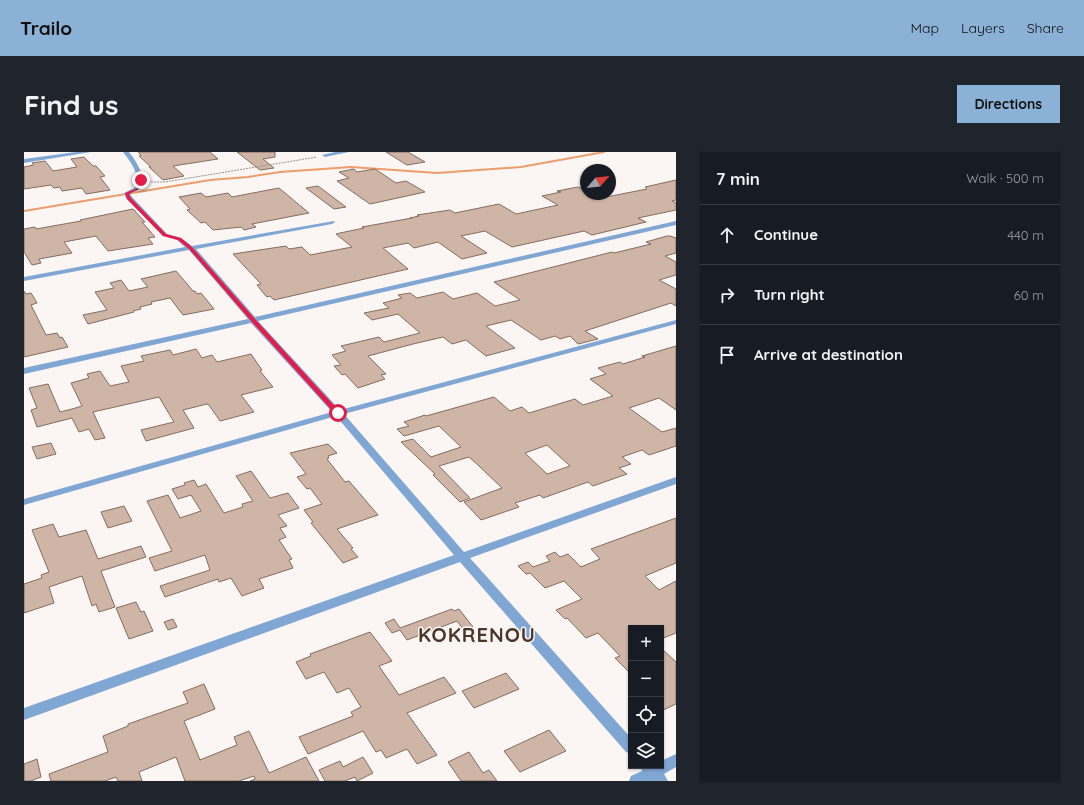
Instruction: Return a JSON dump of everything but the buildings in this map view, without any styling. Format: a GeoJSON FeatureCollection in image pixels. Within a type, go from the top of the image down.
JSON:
{"type":"FeatureCollection","features":[{"type":"Feature","properties":{"kind":"street"},"geometry":{"type":"LineString","coordinates":[[24,161],[88,152]]}},
{"type":"Feature","properties":{"kind":"street"},"geometry":{"type":"LineString","coordinates":[[126,152],[133,161],[141,180],[140,188],[127,193],[129,198],[165,235],[179,239],[191,248],[253,320],[338,413],[461,556],[628,745]]}},
{"type":"Feature","properties":{"kind":"street"},"geometry":{"type":"LineString","coordinates":[[325,155],[346,152]]}},
{"type":"Feature","properties":{"kind":"street"},"geometry":{"type":"LineString","coordinates":[[24,279],[332,222]]}},
{"type":"Feature","properties":{"kind":"street"},"geometry":{"type":"LineString","coordinates":[[24,371],[676,223]]}},
{"type":"Feature","properties":{"kind":"street"},"geometry":{"type":"LineString","coordinates":[[24,502],[338,413],[676,322]]}},
{"type":"Feature","properties":{"kind":"street"},"geometry":{"type":"LineString","coordinates":[[24,714],[676,480]]}},
{"type":"Feature","properties":{"kind":"street"},"geometry":{"type":"LineString","coordinates":[[636,781],[654,773],[676,760]]}},
{"type":"Feature","properties":{"kind":"path"},"geometry":{"type":"LineString","coordinates":[[141,180],[165,182],[325,155]]}},
{"type":"Feature","properties":{"kind":"waterway"},"geometry":{"type":"LineString","coordinates":[[24,211],[210,180],[248,177],[280,172],[351,167],[437,173],[521,167],[604,152]]}},
{"type":"Feature","properties":{"kind":"district","name":"KOKRENOU"},"geometry":{"type":"Point","coordinates":[477,634]}},
{"type":"Feature","properties":{"kind":"route"},"geometry":{"type":"LineString","coordinates":[[141,180],[140,188],[127,193],[129,198],[165,235],[179,239],[191,248],[253,320],[338,413]]}}]}
